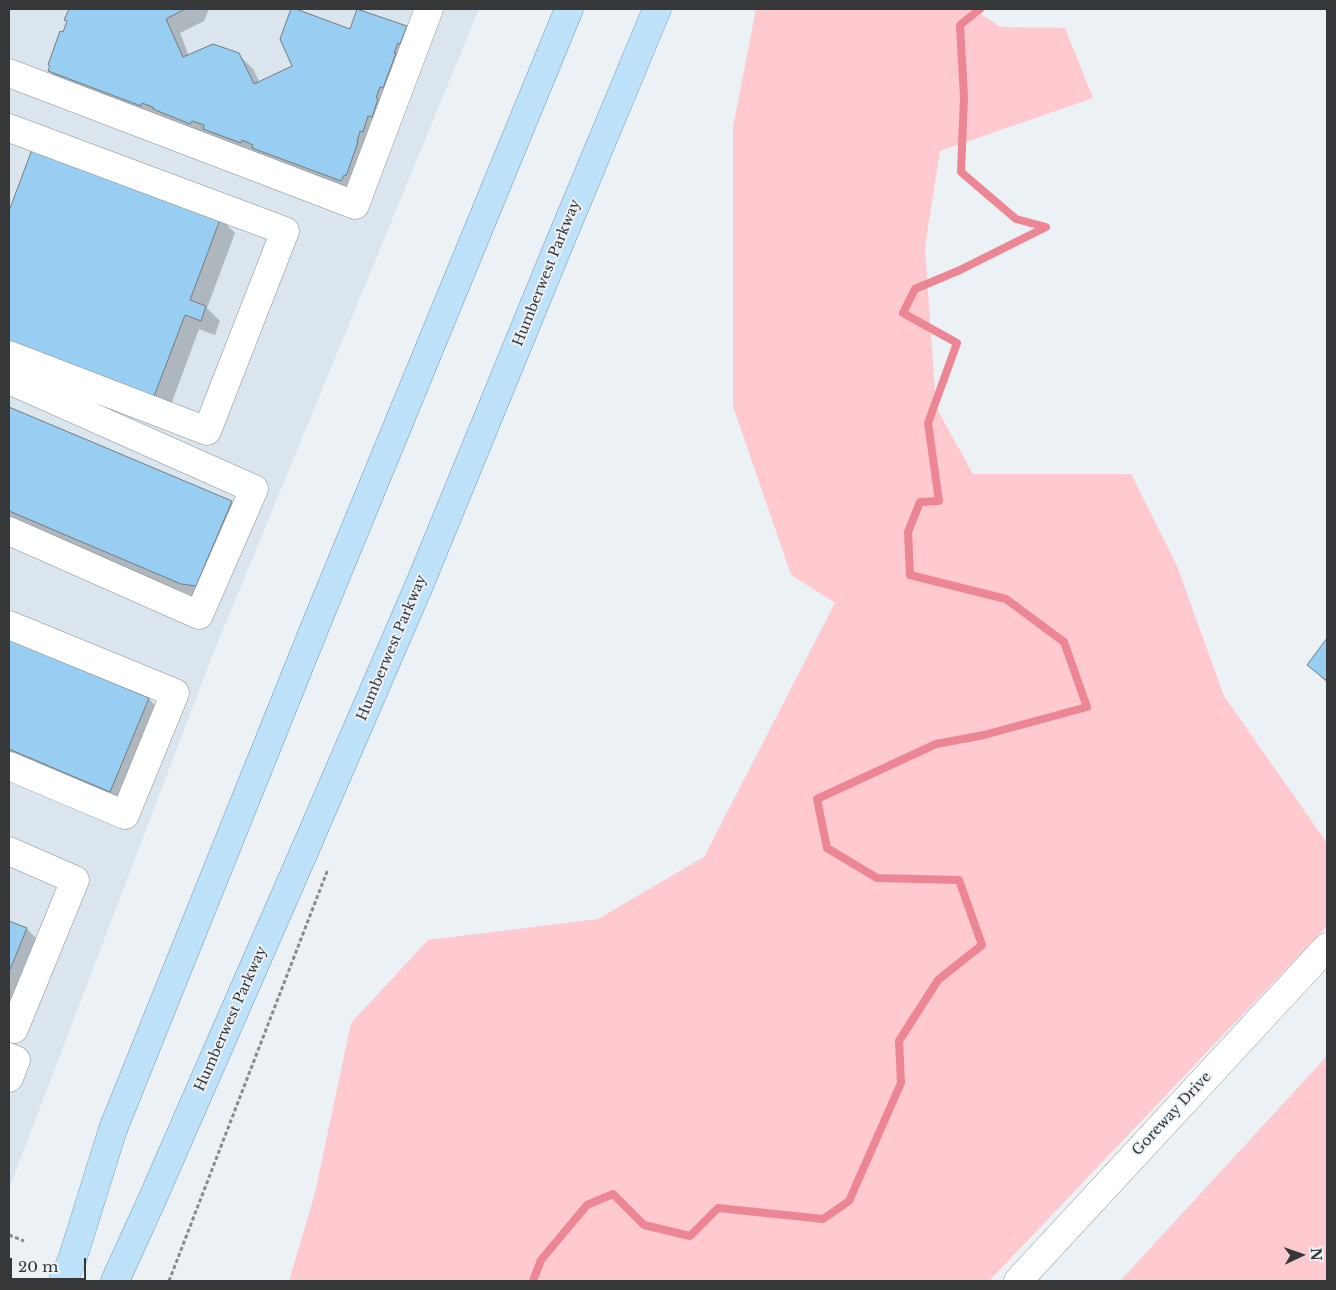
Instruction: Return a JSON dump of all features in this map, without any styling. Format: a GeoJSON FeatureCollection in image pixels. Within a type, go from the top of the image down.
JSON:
{"type":"FeatureCollection","features":[{"type":"Feature","properties":{"kind":"main road"},"geometry":{"type":"LineString","coordinates":[[63,1281],[73,1258],[117,1119],[319,617],[570,9]]}},
{"type":"Feature","properties":{"kind":"main road","name":"Humberwest Parkway"},"geometry":{"type":"LineString","coordinates":[[115,1281],[421,581],[657,9]]}},
{"type":"Feature","properties":{"kind":"street"},"geometry":{"type":"LineString","coordinates":[[9,73],[355,205],[424,10]]}},
{"type":"Feature","properties":{"kind":"street"},"geometry":{"type":"LineString","coordinates":[[9,128],[285,231],[207,432],[9,355]]}},
{"type":"Feature","properties":{"kind":"street"},"geometry":{"type":"LineString","coordinates":[[9,380],[254,489],[199,615],[9,530]]}},
{"type":"Feature","properties":{"kind":"street"},"geometry":{"type":"LineString","coordinates":[[9,625],[175,693],[125,815],[9,766]]}},
{"type":"Feature","properties":{"kind":"street"},"geometry":{"type":"LineString","coordinates":[[9,851],[75,880],[14,1029],[9,1027]]}},
{"type":"Feature","properties":{"kind":"street","name":"Goreway Drive"},"geometry":{"type":"LineString","coordinates":[[1018,1281],[1327,947]]}},
{"type":"Feature","properties":{"kind":"street"},"geometry":{"type":"LineString","coordinates":[[9,1057],[16,1060],[9,1078]]}},
{"type":"Feature","properties":{"kind":"path"},"geometry":{"type":"LineString","coordinates":[[9,1235],[24,1241]]}},
{"type":"Feature","properties":{"kind":"shaded area"},"geometry":{"type":"Polygon","coordinates":[[[9,9],[479,9],[213,654],[9,1189],[9,9]]]}},
{"type":"Feature","properties":{"kind":"shaded area"},"geometry":{"type":"Polygon","coordinates":[[[756,9],[973,9],[1001,27],[1065,28],[1093,98],[940,151],[925,247],[936,407],[973,474],[1131,474],[1177,566],[1224,696],[1327,843],[1327,926],[989,1281],[289,1281],[315,1193],[351,1023],[428,940],[598,919],[704,857],[835,603],[791,575],[733,406],[733,127],[756,9]]]}},
{"type":"Feature","properties":{"kind":"shaded area"},"geometry":{"type":"Polygon","coordinates":[[[1327,1056],[1327,1281],[1120,1281],[1327,1056]]]}},
{"type":"Feature","properties":{"kind":"building"},"geometry":{"type":"Polygon","coordinates":[[[69,9],[185,9],[166,19],[183,57],[213,44],[239,53],[254,84],[292,66],[280,39],[291,9],[296,9],[350,29],[357,9],[407,26],[400,44],[398,43],[394,53],[396,53],[383,88],[380,87],[372,117],[368,116],[363,132],[360,131],[346,176],[344,175],[341,181],[252,148],[253,145],[242,140],[241,143],[203,129],[204,125],[192,121],[190,124],[153,109],[153,107],[142,103],[141,106],[48,71],[50,66],[48,65],[60,31],[63,32],[67,21],[64,20],[69,9]]]}},
{"type":"Feature","properties":{"kind":"building"},"geometry":{"type":"Polygon","coordinates":[[[33,147],[221,217],[190,300],[206,306],[201,321],[185,315],[153,399],[9,345],[9,211],[33,147]]]}},
{"type":"Feature","properties":{"kind":"building"},"geometry":{"type":"Polygon","coordinates":[[[9,407],[232,501],[196,586],[181,584],[9,511],[9,407]]]}},
{"type":"Feature","properties":{"kind":"building"},"geometry":{"type":"Polygon","coordinates":[[[1327,638],[1327,681],[1307,665],[1327,638]]]}},
{"type":"Feature","properties":{"kind":"building"},"geometry":{"type":"Polygon","coordinates":[[[9,639],[149,698],[110,792],[9,749],[9,639]]]}},
{"type":"Feature","properties":{"kind":"building"},"geometry":{"type":"Polygon","coordinates":[[[9,921],[27,928],[9,972],[9,921]]]}},
{"type":"Feature","properties":{"kind":"waterway"},"geometry":{"type":"LineString","coordinates":[[533,1281],[541,1260],[587,1205],[613,1194],[644,1225],[690,1236],[718,1208],[823,1219],[849,1201],[901,1083],[899,1041],[938,980],[982,945],[959,880],[877,878],[827,848],[817,799],[936,744],[984,735],[1087,707],[1064,642],[1006,599],[910,575],[908,532],[920,502],[939,501],[928,423],[957,343],[903,313],[915,289],[960,270],[1046,227],[1016,219],[961,172],[964,97],[960,25],[980,9]]}}]}
